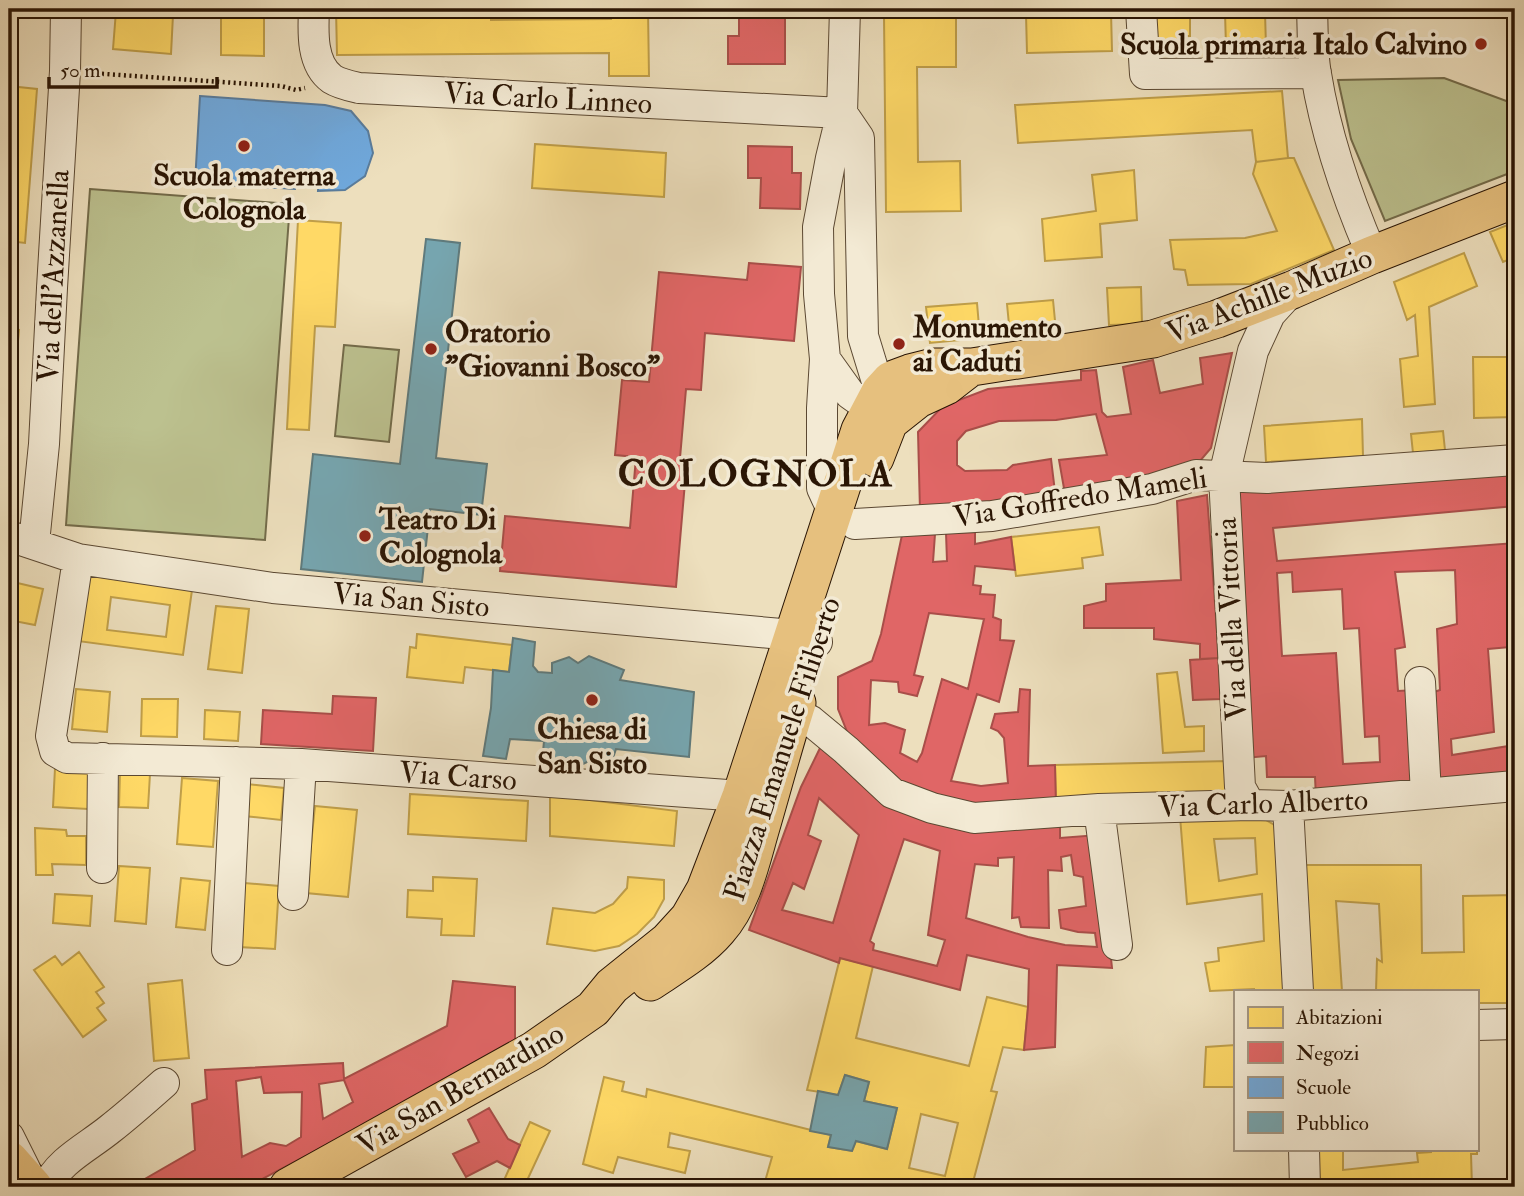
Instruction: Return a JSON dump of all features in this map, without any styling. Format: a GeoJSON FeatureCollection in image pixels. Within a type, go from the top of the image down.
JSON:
{"type":"FeatureCollection","features":[{"type":"Feature","properties":{"kind":"highway"},"geometry":{"type":"LineString","coordinates":[[9,1160],[33,1187]]}},
{"type":"Feature","properties":{"kind":"main road","name":"Via Achille Muzio"},"geometry":{"type":"LineString","coordinates":[[880,408],[891,380],[910,373],[934,367],[972,367],[1153,339],[1217,319],[1292,290],[1515,199]]}},
{"type":"Feature","properties":{"kind":"main road","name":"Piazza Emanuele Filiberto"},"geometry":{"type":"LineString","coordinates":[[593,1009],[612,986],[668,941],[689,918],[705,890],[805,638],[844,518],[860,430],[880,408]]}},
{"type":"Feature","properties":{"kind":"main road","name":"Piazza Emanuele Filiberto"},"geometry":{"type":"LineString","coordinates":[[593,1009],[619,1002],[684,960],[719,929],[732,910],[747,877],[794,712],[805,638]]}},
{"type":"Feature","properties":{"kind":"main road","name":"Via San Bernardino"},"geometry":{"type":"LineString","coordinates":[[288,1187],[534,1050],[593,1009]]}},
{"type":"Feature","properties":{"kind":"street","name":"Via dell'Azzanella"},"geometry":{"type":"LineString","coordinates":[[22,540],[44,444],[65,71],[66,9]]}},
{"type":"Feature","properties":{"kind":"street"},"geometry":{"type":"LineString","coordinates":[[314,9],[315,51],[325,74]]}},
{"type":"Feature","properties":{"kind":"street"},"geometry":{"type":"LineString","coordinates":[[844,518],[822,488],[825,359],[819,293],[818,227],[842,113],[845,9]]}},
{"type":"Feature","properties":{"kind":"street"},"geometry":{"type":"LineString","coordinates":[[1141,9],[1145,74],[1316,74]]}},
{"type":"Feature","properties":{"kind":"street"},"geometry":{"type":"LineString","coordinates":[[1312,9],[1316,74],[1329,138],[1372,256]]}},
{"type":"Feature","properties":{"kind":"street","name":"Via Carlo Linneo"},"geometry":{"type":"LineString","coordinates":[[325,74],[333,80],[359,88],[842,113]]}},
{"type":"Feature","properties":{"kind":"street"},"geometry":{"type":"LineString","coordinates":[[842,113],[859,138],[863,336],[880,408]]}},
{"type":"Feature","properties":{"kind":"street","name":"Via della Vittoria"},"geometry":{"type":"LineString","coordinates":[[1250,805],[1240,787],[1224,476],[1252,351],[1270,314],[1292,290]]}},
{"type":"Feature","properties":{"kind":"street"},"geometry":{"type":"LineString","coordinates":[[1217,319],[1242,338],[1252,351]]}},
{"type":"Feature","properties":{"kind":"street"},"geometry":{"type":"LineString","coordinates":[[825,359],[850,394],[880,408]]}},
{"type":"Feature","properties":{"kind":"street","name":"Via Goffredo Mameli"},"geometry":{"type":"LineString","coordinates":[[844,518],[992,516],[1152,489],[1196,475],[1267,478],[1515,460]]}},
{"type":"Feature","properties":{"kind":"street","name":"Via San Sisto"},"geometry":{"type":"LineString","coordinates":[[22,540],[78,559],[273,588],[805,638]]}},
{"type":"Feature","properties":{"kind":"street","name":"Via Carso"},"geometry":{"type":"LineString","coordinates":[[78,559],[51,736],[55,751],[67,758],[301,764],[741,796]]}},
{"type":"Feature","properties":{"kind":"street"},"geometry":{"type":"LineString","coordinates":[[1420,682],[1426,794]]}},
{"type":"Feature","properties":{"kind":"street","name":"Via Carlo Alberto"},"geometry":{"type":"LineString","coordinates":[[794,712],[837,743],[892,793],[932,808],[974,818],[1099,809],[1288,806],[1515,786]]}},
{"type":"Feature","properties":{"kind":"street"},"geometry":{"type":"LineString","coordinates":[[102,867],[103,758]]}},
{"type":"Feature","properties":{"kind":"street"},"geometry":{"type":"LineString","coordinates":[[227,950],[236,762]]}},
{"type":"Feature","properties":{"kind":"street"},"geometry":{"type":"LineString","coordinates":[[293,895],[301,764]]}},
{"type":"Feature","properties":{"kind":"street"},"geometry":{"type":"LineString","coordinates":[[1288,806],[1298,990]]}},
{"type":"Feature","properties":{"kind":"street"},"geometry":{"type":"LineString","coordinates":[[1099,809],[1117,945]]}},
{"type":"Feature","properties":{"kind":"street"},"geometry":{"type":"LineString","coordinates":[[1478,1025],[1515,1024]]}},
{"type":"Feature","properties":{"kind":"street"},"geometry":{"type":"LineString","coordinates":[[47,1187],[59,1167],[111,1129],[164,1083]]}},
{"type":"Feature","properties":{"kind":"street"},"geometry":{"type":"LineString","coordinates":[[9,1137],[33,1187]]}},
{"type":"Feature","properties":{"kind":"street"},"geometry":{"type":"LineString","coordinates":[[1304,1150],[1305,1187]]}},
{"type":"Feature","properties":{"kind":"path"},"geometry":{"type":"LineString","coordinates":[[65,71],[281,86],[296,90],[316,82],[325,74]]}},
{"type":"Feature","properties":{"kind":"green space"},"geometry":{"type":"Polygon","coordinates":[[[1444,78],[1515,103],[1515,171],[1385,221],[1351,139],[1338,80],[1444,78]]]}},
{"type":"Feature","properties":{"kind":"green space"},"geometry":{"type":"Polygon","coordinates":[[[90,189],[290,204],[265,540],[66,525],[90,189]]]}},
{"type":"Feature","properties":{"kind":"green space"},"geometry":{"type":"Polygon","coordinates":[[[344,345],[399,350],[389,442],[335,436],[344,345]]]}},
{"type":"Feature","properties":{"kind":"building: Abitazioni"},"geometry":{"type":"Polygon","coordinates":[[[221,9],[264,9],[264,56],[221,55],[221,9]]]}},
{"type":"Feature","properties":{"kind":"building: Abitazioni"},"geometry":{"type":"Polygon","coordinates":[[[336,9],[491,10],[491,20],[611,19],[611,9],[648,9],[649,76],[609,76],[609,53],[337,55],[336,9]]]}},
{"type":"Feature","properties":{"kind":"building: Abitazioni"},"geometry":{"type":"Polygon","coordinates":[[[116,11],[173,15],[171,54],[113,49],[116,11]]]}},
{"type":"Feature","properties":{"kind":"building: Abitazioni"},"geometry":{"type":"Polygon","coordinates":[[[1155,11],[1190,11],[1190,36],[1181,36],[1181,55],[1155,55],[1155,11]]]}},
{"type":"Feature","properties":{"kind":"building: Abitazioni"},"geometry":{"type":"Polygon","coordinates":[[[1111,12],[1112,51],[1027,53],[1026,14],[1111,12]]]}},
{"type":"Feature","properties":{"kind":"building: Abitazioni"},"geometry":{"type":"Polygon","coordinates":[[[1225,12],[1265,12],[1266,47],[1226,47],[1225,12]]]}},
{"type":"Feature","properties":{"kind":"building: Abitazioni"},"geometry":{"type":"Polygon","coordinates":[[[956,14],[956,67],[917,67],[918,162],[960,161],[961,211],[886,212],[884,15],[956,14]]]}},
{"type":"Feature","properties":{"kind":"building: Abitazioni"},"geometry":{"type":"Polygon","coordinates":[[[9,86],[37,89],[25,243],[9,241],[9,86]]]}},
{"type":"Feature","properties":{"kind":"building: Abitazioni"},"geometry":{"type":"Polygon","coordinates":[[[1282,91],[1288,158],[1256,162],[1252,130],[1018,143],[1015,105],[1282,91]]]}},
{"type":"Feature","properties":{"kind":"building: Abitazioni"},"geometry":{"type":"Polygon","coordinates":[[[535,144],[666,153],[664,197],[532,188],[535,144]]]}},
{"type":"Feature","properties":{"kind":"building: Abitazioni"},"geometry":{"type":"Polygon","coordinates":[[[1294,158],[1334,250],[1251,284],[1188,285],[1185,270],[1174,269],[1170,240],[1245,238],[1277,231],[1253,174],[1256,162],[1294,158]]]}},
{"type":"Feature","properties":{"kind":"building: Abitazioni"},"geometry":{"type":"Polygon","coordinates":[[[1134,170],[1137,220],[1100,224],[1102,257],[1045,261],[1042,219],[1096,211],[1092,175],[1134,170]]]}},
{"type":"Feature","properties":{"kind":"building: Abitazioni"},"geometry":{"type":"Polygon","coordinates":[[[298,220],[341,223],[335,327],[315,326],[309,430],[287,429],[298,220]]]}},
{"type":"Feature","properties":{"kind":"building: Abitazioni"},"geometry":{"type":"Polygon","coordinates":[[[1515,222],[1515,257],[1503,262],[1490,232],[1515,222]]]}},
{"type":"Feature","properties":{"kind":"building: Abitazioni"},"geometry":{"type":"Polygon","coordinates":[[[1464,253],[1477,286],[1429,307],[1435,404],[1404,407],[1400,359],[1418,356],[1415,315],[1407,320],[1394,282],[1464,253]]]}},
{"type":"Feature","properties":{"kind":"building: Abitazioni"},"geometry":{"type":"Polygon","coordinates":[[[1141,287],[1142,324],[1109,325],[1107,288],[1141,287]]]}},
{"type":"Feature","properties":{"kind":"building: Abitazioni"},"geometry":{"type":"Polygon","coordinates":[[[1053,300],[1056,331],[1010,335],[1007,304],[1053,300]]]}},
{"type":"Feature","properties":{"kind":"building: Abitazioni"},"geometry":{"type":"Polygon","coordinates":[[[977,303],[980,338],[930,343],[926,307],[977,303]]]}},
{"type":"Feature","properties":{"kind":"building: Abitazioni"},"geometry":{"type":"Polygon","coordinates":[[[9,329],[19,330],[9,438],[9,329]]]}},
{"type":"Feature","properties":{"kind":"building: Abitazioni"},"geometry":{"type":"Polygon","coordinates":[[[1473,357],[1515,357],[1515,417],[1474,418],[1473,357]]]}},
{"type":"Feature","properties":{"kind":"building: Abitazioni"},"geometry":{"type":"Polygon","coordinates":[[[1362,419],[1363,456],[1266,462],[1264,426],[1362,419]]]}},
{"type":"Feature","properties":{"kind":"building: Abitazioni"},"geometry":{"type":"Polygon","coordinates":[[[1443,431],[1445,450],[1413,453],[1411,434],[1443,431]]]}},
{"type":"Feature","properties":{"kind":"building: Abitazioni"},"geometry":{"type":"Polygon","coordinates":[[[1099,527],[1103,555],[1082,558],[1083,568],[1016,576],[1011,537],[1099,527]]]}},
{"type":"Feature","properties":{"kind":"building: Abitazioni"},"geometry":{"type":"Polygon","coordinates":[[[79,574],[192,590],[183,655],[70,640],[79,574]],[[111,597],[107,630],[166,637],[170,605],[111,597]]]}},
{"type":"Feature","properties":{"kind":"building: Abitazioni"},"geometry":{"type":"Polygon","coordinates":[[[9,581],[43,589],[35,625],[9,620],[9,581]]]}},
{"type":"Feature","properties":{"kind":"building: Abitazioni"},"geometry":{"type":"Polygon","coordinates":[[[216,606],[249,609],[242,673],[208,669],[216,606]]]}},
{"type":"Feature","properties":{"kind":"building: Abitazioni"},"geometry":{"type":"Polygon","coordinates":[[[417,634],[512,645],[509,672],[465,667],[463,683],[407,677],[410,647],[416,648],[417,634]]]}},
{"type":"Feature","properties":{"kind":"building: Abitazioni"},"geometry":{"type":"Polygon","coordinates":[[[1177,672],[1185,727],[1204,726],[1204,751],[1163,753],[1157,674],[1177,672]]]}},
{"type":"Feature","properties":{"kind":"building: Abitazioni"},"geometry":{"type":"Polygon","coordinates":[[[76,689],[110,692],[107,732],[72,729],[76,689]]]}},
{"type":"Feature","properties":{"kind":"building: Abitazioni"},"geometry":{"type":"Polygon","coordinates":[[[142,699],[178,699],[177,737],[141,736],[142,699]]]}},
{"type":"Feature","properties":{"kind":"building: Abitazioni"},"geometry":{"type":"Polygon","coordinates":[[[205,710],[240,712],[238,741],[204,739],[205,710]]]}},
{"type":"Feature","properties":{"kind":"building: Abitazioni"},"geometry":{"type":"Polygon","coordinates":[[[1228,761],[1229,801],[1056,806],[1055,765],[1228,761]]]}},
{"type":"Feature","properties":{"kind":"building: Abitazioni"},"geometry":{"type":"Polygon","coordinates":[[[55,768],[90,770],[88,809],[53,807],[55,768]]]}},
{"type":"Feature","properties":{"kind":"building: Abitazioni"},"geometry":{"type":"Polygon","coordinates":[[[120,772],[150,774],[148,808],[119,807],[120,772]]]}},
{"type":"Feature","properties":{"kind":"building: Abitazioni"},"geometry":{"type":"Polygon","coordinates":[[[182,778],[218,781],[213,847],[177,844],[182,778]]]}},
{"type":"Feature","properties":{"kind":"building: Abitazioni"},"geometry":{"type":"Polygon","coordinates":[[[247,784],[284,788],[281,820],[244,816],[247,784]]]}},
{"type":"Feature","properties":{"kind":"building: Abitazioni"},"geometry":{"type":"Polygon","coordinates":[[[410,794],[528,801],[526,841],[408,834],[410,794]]]}},
{"type":"Feature","properties":{"kind":"building: Abitazioni"},"geometry":{"type":"Polygon","coordinates":[[[550,795],[677,811],[674,846],[550,836],[550,795]]]}},
{"type":"Feature","properties":{"kind":"building: Abitazioni"},"geometry":{"type":"Polygon","coordinates":[[[315,806],[357,810],[348,897],[306,893],[315,806]]]}},
{"type":"Feature","properties":{"kind":"building: Abitazioni"},"geometry":{"type":"Polygon","coordinates":[[[1180,816],[1261,817],[1276,826],[1293,990],[1210,991],[1205,963],[1219,961],[1218,948],[1264,941],[1262,894],[1187,904],[1180,816]],[[1255,838],[1214,839],[1219,881],[1257,874],[1255,838]]]}},
{"type":"Feature","properties":{"kind":"building: Abitazioni"},"geometry":{"type":"Polygon","coordinates":[[[35,828],[66,830],[67,836],[86,836],[86,865],[52,864],[53,875],[36,875],[35,828]]]}},
{"type":"Feature","properties":{"kind":"building: Abitazioni"},"geometry":{"type":"Polygon","coordinates":[[[1299,865],[1421,865],[1422,953],[1464,952],[1463,896],[1515,895],[1512,959],[1515,960],[1515,1003],[1478,1003],[1478,990],[1376,990],[1377,959],[1382,962],[1379,904],[1336,901],[1342,990],[1305,990],[1299,865]]]}},
{"type":"Feature","properties":{"kind":"building: Abitazioni"},"geometry":{"type":"Polygon","coordinates":[[[119,866],[150,868],[146,924],[115,921],[119,866]]]}},
{"type":"Feature","properties":{"kind":"building: Abitazioni"},"geometry":{"type":"Polygon","coordinates":[[[433,877],[477,879],[474,936],[441,935],[442,919],[407,917],[408,890],[433,891],[433,877]]]}},
{"type":"Feature","properties":{"kind":"building: Abitazioni"},"geometry":{"type":"Polygon","coordinates":[[[628,877],[664,880],[664,899],[654,917],[637,934],[619,946],[595,951],[547,944],[553,908],[595,913],[613,904],[627,888],[628,877]]]}},
{"type":"Feature","properties":{"kind":"building: Abitazioni"},"geometry":{"type":"Polygon","coordinates":[[[181,878],[210,881],[205,930],[176,927],[181,878]]]}},
{"type":"Feature","properties":{"kind":"building: Abitazioni"},"geometry":{"type":"Polygon","coordinates":[[[244,883],[279,886],[275,949],[239,947],[244,883]]]}},
{"type":"Feature","properties":{"kind":"building: Abitazioni"},"geometry":{"type":"Polygon","coordinates":[[[55,894],[92,896],[90,926],[53,923],[55,894]]]}},
{"type":"Feature","properties":{"kind":"building: Abitazioni"},"geometry":{"type":"Polygon","coordinates":[[[79,952],[104,987],[96,992],[104,1003],[97,1008],[106,1020],[83,1037],[34,970],[55,956],[62,965],[79,952]]]}},
{"type":"Feature","properties":{"kind":"building: Abitazioni"},"geometry":{"type":"Polygon","coordinates":[[[840,958],[873,966],[856,1038],[969,1066],[987,997],[1028,1007],[1024,1050],[1003,1047],[991,1091],[997,1092],[973,1182],[993,1187],[773,1187],[764,1185],[772,1157],[670,1133],[668,1147],[690,1151],[685,1173],[618,1157],[613,1173],[583,1164],[604,1077],[624,1082],[622,1091],[646,1097],[647,1089],[831,1135],[828,1147],[852,1151],[856,1141],[887,1149],[897,1108],[864,1101],[869,1082],[845,1075],[838,1095],[807,1090],[840,958]],[[921,1114],[909,1168],[945,1176],[958,1123],[921,1114]]]}},
{"type":"Feature","properties":{"kind":"building: Abitazioni"},"geometry":{"type":"Polygon","coordinates":[[[182,980],[189,1058],[154,1061],[148,984],[182,980]]]}},
{"type":"Feature","properties":{"kind":"building: Abitazioni"},"geometry":{"type":"Polygon","coordinates":[[[1234,1045],[1234,1087],[1204,1087],[1206,1047],[1234,1045]]]}},
{"type":"Feature","properties":{"kind":"building: Abitazioni"},"geometry":{"type":"Polygon","coordinates":[[[530,1122],[550,1131],[524,1187],[501,1187],[530,1122]]]}},
{"type":"Feature","properties":{"kind":"building: Abitazioni"},"geometry":{"type":"Polygon","coordinates":[[[1310,1150],[1343,1150],[1343,1170],[1418,1162],[1417,1153],[1477,1150],[1477,1154],[1471,1154],[1472,1187],[1310,1187],[1310,1150]]]}},
{"type":"Feature","properties":{"kind":"building: Negozi"},"geometry":{"type":"Polygon","coordinates":[[[739,9],[785,9],[785,64],[728,64],[728,36],[739,36],[739,9]]]}},
{"type":"Feature","properties":{"kind":"building: Negozi"},"geometry":{"type":"Polygon","coordinates":[[[748,146],[792,147],[792,173],[801,173],[800,209],[760,208],[761,178],[748,178],[748,146]]]}},
{"type":"Feature","properties":{"kind":"building: Negozi"},"geometry":{"type":"Polygon","coordinates":[[[749,263],[801,267],[794,341],[705,333],[701,390],[686,389],[680,458],[687,459],[676,587],[500,571],[505,516],[630,528],[636,457],[615,455],[622,380],[649,382],[659,272],[747,280],[749,263]]]}},
{"type":"Feature","properties":{"kind":"building: Negozi"},"geometry":{"type":"Polygon","coordinates":[[[1232,353],[1211,448],[1200,461],[1149,478],[1065,494],[1059,460],[1107,455],[1096,414],[1056,420],[999,421],[966,431],[957,441],[957,465],[965,471],[1007,470],[1013,465],[1051,459],[1055,492],[978,509],[920,511],[918,432],[943,406],[988,389],[1081,380],[1081,371],[1096,370],[1102,412],[1107,417],[1131,414],[1123,367],[1153,360],[1160,393],[1203,384],[1200,358],[1232,353]]]}},
{"type":"Feature","properties":{"kind":"building: Negozi"},"geometry":{"type":"Polygon","coordinates":[[[1515,467],[1515,506],[1273,528],[1277,561],[1515,543],[1515,592],[1508,592],[1510,620],[1515,620],[1515,673],[1512,673],[1510,647],[1488,649],[1494,732],[1451,739],[1452,755],[1515,745],[1515,776],[1435,788],[1428,694],[1440,690],[1437,629],[1457,624],[1455,570],[1395,572],[1405,647],[1395,649],[1398,691],[1415,690],[1417,789],[1316,798],[1315,777],[1267,777],[1266,756],[1245,758],[1231,492],[1515,467]],[[1292,572],[1277,573],[1282,656],[1336,653],[1343,764],[1380,762],[1379,736],[1365,737],[1359,628],[1344,629],[1342,589],[1293,592],[1292,572]]]}},
{"type":"Feature","properties":{"kind":"building: Negozi"},"geometry":{"type":"Polygon","coordinates":[[[1207,495],[1219,658],[1200,659],[1200,644],[1154,639],[1154,628],[1084,628],[1084,606],[1106,601],[1106,584],[1181,580],[1177,501],[1207,495]]]}},
{"type":"Feature","properties":{"kind":"building: Negozi"},"geometry":{"type":"Polygon","coordinates":[[[975,532],[975,544],[1011,537],[1015,570],[975,566],[973,585],[981,586],[980,594],[995,595],[993,617],[1001,620],[1000,640],[1014,641],[999,702],[977,694],[951,781],[981,786],[1008,783],[1004,738],[991,728],[995,714],[1018,712],[1020,689],[1030,690],[1028,766],[1055,765],[1056,806],[966,810],[893,783],[852,744],[838,709],[838,677],[872,661],[881,634],[902,535],[935,534],[933,562],[947,561],[946,533],[975,532]],[[929,613],[914,675],[923,677],[917,696],[899,692],[898,682],[871,680],[869,725],[885,723],[905,730],[900,753],[917,762],[922,753],[942,679],[968,689],[984,619],[929,613]]]}},
{"type":"Feature","properties":{"kind":"building: Negozi"},"geometry":{"type":"Polygon","coordinates":[[[1219,658],[1221,699],[1193,700],[1190,660],[1219,658]]]}},
{"type":"Feature","properties":{"kind":"building: Negozi"},"geometry":{"type":"Polygon","coordinates":[[[333,696],[376,698],[373,751],[261,744],[263,710],[332,714],[333,696]]]}},
{"type":"Feature","properties":{"kind":"building: Negozi"},"geometry":{"type":"Polygon","coordinates":[[[822,744],[963,827],[1060,821],[1060,838],[1098,835],[1112,968],[1057,965],[1055,1047],[1024,1050],[1029,969],[967,955],[960,990],[840,958],[839,963],[749,930],[801,787],[822,744]],[[819,798],[808,835],[821,841],[804,889],[793,883],[782,910],[833,923],[859,835],[819,798]],[[904,839],[870,941],[874,944],[873,950],[937,966],[945,940],[928,935],[940,851],[904,839]],[[1071,855],[1061,857],[1062,871],[1048,870],[1049,928],[1021,927],[1019,917],[1012,918],[1014,857],[998,858],[998,866],[975,864],[966,918],[1028,937],[1065,945],[1097,947],[1095,933],[1061,928],[1059,910],[1086,906],[1083,877],[1074,875],[1071,855]]]}},
{"type":"Feature","properties":{"kind":"building: Negozi"},"geometry":{"type":"Polygon","coordinates":[[[453,981],[515,987],[515,1045],[247,1187],[131,1187],[195,1150],[192,1104],[207,1099],[205,1070],[343,1063],[344,1079],[447,1026],[453,981]],[[261,1077],[236,1081],[242,1157],[270,1143],[286,1146],[301,1137],[302,1092],[264,1093],[261,1077]],[[344,1080],[319,1084],[323,1119],[353,1102],[344,1080]]]}},
{"type":"Feature","properties":{"kind":"building: Negozi"},"geometry":{"type":"Polygon","coordinates":[[[489,1108],[508,1139],[520,1145],[510,1168],[497,1161],[466,1177],[453,1154],[479,1142],[468,1120],[489,1108]]]}},
{"type":"Feature","properties":{"kind":"building: Scuole"},"geometry":{"type":"Polygon","coordinates":[[[1430,9],[1430,15],[1357,10],[1430,9]]]}},
{"type":"Feature","properties":{"kind":"building: Scuole"},"geometry":{"type":"Polygon","coordinates":[[[200,96],[325,105],[351,111],[368,131],[373,153],[365,176],[345,190],[318,191],[319,175],[296,174],[295,189],[195,183],[200,96]]]}},
{"type":"Feature","properties":{"kind":"building: Pubblico","name":"Oratorio \"Giovanni Bosco\""},"geometry":{"type":"Polygon","coordinates":[[[426,239],[460,243],[436,458],[487,464],[481,515],[430,509],[422,582],[301,569],[313,454],[400,464],[426,239]]]}},
{"type":"Feature","properties":{"kind":"building: Pubblico","name":"Chiesa di San Sisto"},"geometry":{"type":"Polygon","coordinates":[[[513,638],[535,642],[533,666],[538,672],[552,673],[552,663],[569,657],[578,663],[589,656],[624,670],[620,680],[694,692],[689,757],[616,749],[612,761],[599,766],[591,760],[579,766],[567,758],[558,762],[543,752],[544,741],[510,739],[506,759],[483,756],[491,708],[493,670],[509,672],[513,638]]]}},
{"type":"Feature","properties":{"kind":"building: Pubblico"},"geometry":{"type":"Polygon","coordinates":[[[845,1075],[869,1082],[864,1101],[897,1108],[887,1149],[856,1141],[852,1151],[828,1147],[831,1135],[810,1131],[818,1091],[838,1095],[845,1075]]]}},
{"type":"Feature","properties":{"kind":"place","name":"Scuola primaria Italo Calvino"},"geometry":{"type":"Point","coordinates":[1481,44]}},
{"type":"Feature","properties":{"kind":"place","name":"Scuola materna Colognola"},"geometry":{"type":"Point","coordinates":[244,146]}},
{"type":"Feature","properties":{"kind":"place","name":"Monumento ai Caduti"},"geometry":{"type":"Point","coordinates":[899,344]}},
{"type":"Feature","properties":{"kind":"place","name":"Oratorio \"Giovanni Bosco\""},"geometry":{"type":"Point","coordinates":[431,349]}},
{"type":"Feature","properties":{"kind":"place","name":"Teatro Di Colognola"},"geometry":{"type":"Point","coordinates":[365,536]}},
{"type":"Feature","properties":{"kind":"place","name":"Chiesa di San Sisto"},"geometry":{"type":"Point","coordinates":[592,700]}},
{"type":"Feature","properties":{"kind":"district","name":"COLOGNOLA"},"geometry":{"type":"Point","coordinates":[756,473]}}]}
